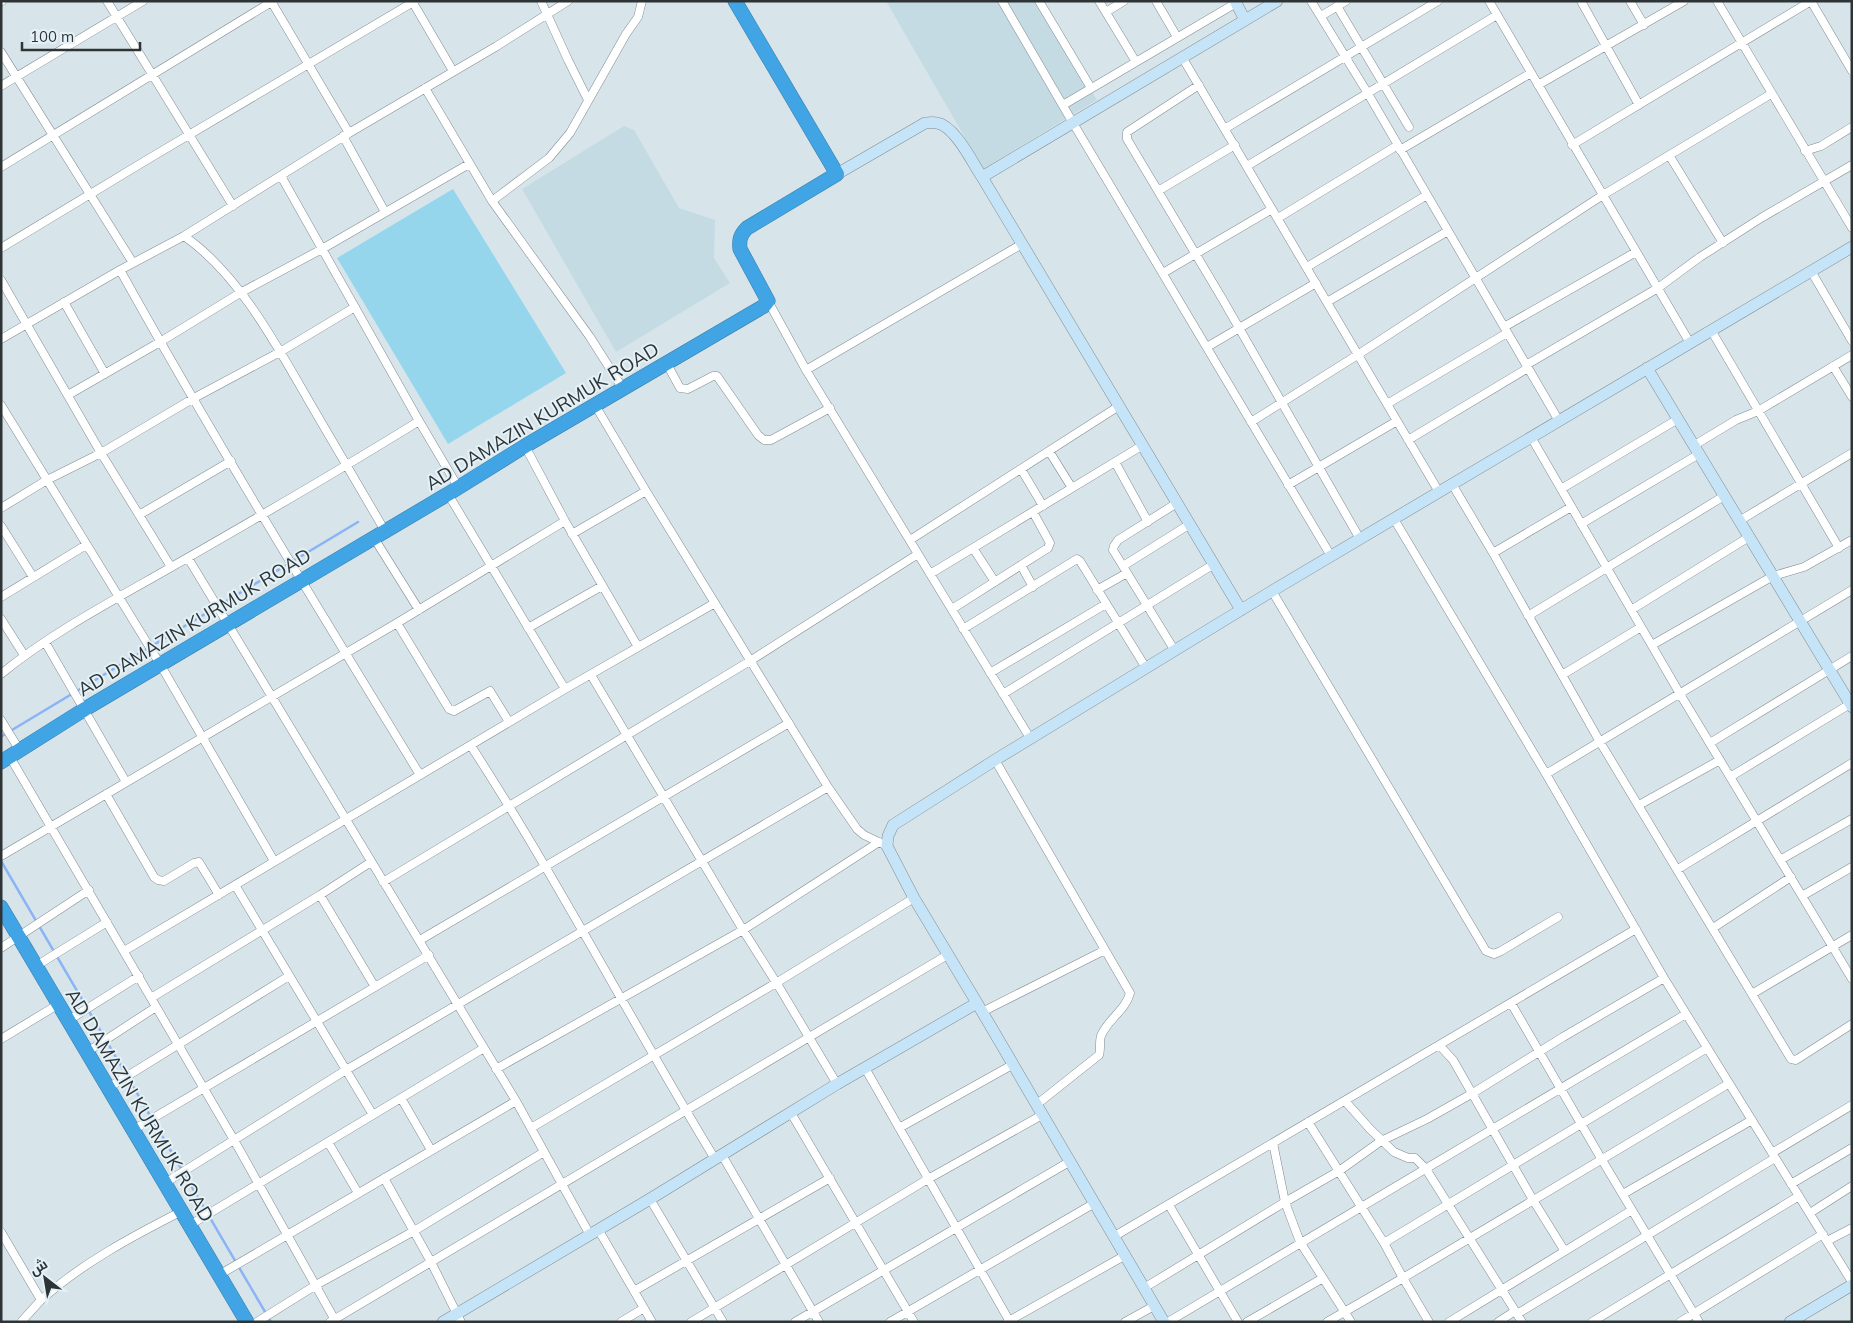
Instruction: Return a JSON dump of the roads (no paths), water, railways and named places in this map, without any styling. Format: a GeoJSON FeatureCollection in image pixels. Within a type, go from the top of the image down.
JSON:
{"type":"FeatureCollection","features":[{"type":"Feature","properties":{"kind":"highway"},"geometry":{"type":"LineString","coordinates":[[734,1],[837,174],[742,232],[739,242],[740,249],[768,301]]}},
{"type":"Feature","properties":{"kind":"highway","name":"AD DAMAZIN KURMUK ROAD"},"geometry":{"type":"LineString","coordinates":[[10,756],[302,579],[764,306],[768,301]]}},
{"type":"Feature","properties":{"kind":"highway","name":"AD DAMAZIN KURMUK ROAD"},"geometry":{"type":"LineString","coordinates":[[1,907],[247,1322]]}},
{"type":"Feature","properties":{"kind":"street"},"geometry":{"type":"LineString","coordinates":[[107,1],[233,206]]}},
{"type":"Feature","properties":{"kind":"street"},"geometry":{"type":"LineString","coordinates":[[1,86],[142,1]]}},
{"type":"Feature","properties":{"kind":"street"},"geometry":{"type":"LineString","coordinates":[[541,1],[588,100]]}},
{"type":"Feature","properties":{"kind":"street"},"geometry":{"type":"LineString","coordinates":[[1,339],[120,270],[184,236],[346,134],[568,1]]}},
{"type":"Feature","properties":{"kind":"street"},"geometry":{"type":"LineString","coordinates":[[492,200],[549,158],[570,133],[626,34],[638,17],[642,1]]}},
{"type":"Feature","properties":{"kind":"street"},"geometry":{"type":"LineString","coordinates":[[1002,1],[1331,556]]}},
{"type":"Feature","properties":{"kind":"street"},"geometry":{"type":"LineString","coordinates":[[1039,1],[1091,88]]}},
{"type":"Feature","properties":{"kind":"street"},"geometry":{"type":"LineString","coordinates":[[1099,1],[1136,62]]}},
{"type":"Feature","properties":{"kind":"street"},"geometry":{"type":"LineString","coordinates":[[1106,12],[1124,1]]}},
{"type":"Feature","properties":{"kind":"street"},"geometry":{"type":"LineString","coordinates":[[1156,1],[1177,37]]}},
{"type":"Feature","properties":{"kind":"street"},"geometry":{"type":"LineString","coordinates":[[982,177],[1277,1]]}},
{"type":"Feature","properties":{"kind":"street"},"geometry":{"type":"LineString","coordinates":[[1311,1],[1367,92],[1559,421]]}},
{"type":"Feature","properties":{"kind":"street"},"geometry":{"type":"LineString","coordinates":[[1321,16],[1346,1]]}},
{"type":"Feature","properties":{"kind":"street"},"geometry":{"type":"LineString","coordinates":[[1226,128],[1438,1]]}},
{"type":"Feature","properties":{"kind":"street"},"geometry":{"type":"LineString","coordinates":[[1489,1],[1690,343]]}},
{"type":"Feature","properties":{"kind":"street"},"geometry":{"type":"LineString","coordinates":[[1581,1],[1639,105]]}},
{"type":"Feature","properties":{"kind":"street"},"geometry":{"type":"LineString","coordinates":[[1630,1],[1644,25]]}},
{"type":"Feature","properties":{"kind":"street"},"geometry":{"type":"LineString","coordinates":[[1538,85],[1684,1]]}},
{"type":"Feature","properties":{"kind":"street"},"geometry":{"type":"LineString","coordinates":[[1717,1],[1852,228]]}},
{"type":"Feature","properties":{"kind":"street"},"geometry":{"type":"LineString","coordinates":[[1572,145],[1811,1],[1849,61],[1852,71]]}},
{"type":"Feature","properties":{"kind":"street"},"geometry":{"type":"LineString","coordinates":[[1,167],[271,2],[308,64],[346,134],[385,212]]}},
{"type":"Feature","properties":{"kind":"street"},"geometry":{"type":"LineString","coordinates":[[1,248],[189,134],[413,2],[453,71]]}},
{"type":"Feature","properties":{"kind":"street"},"geometry":{"type":"LineString","coordinates":[[1063,105],[1235,2],[1245,20]]}},
{"type":"Feature","properties":{"kind":"street"},"geometry":{"type":"LineString","coordinates":[[1337,6],[1409,127]]}},
{"type":"Feature","properties":{"kind":"street"},"geometry":{"type":"LineString","coordinates":[[1247,166],[1497,15]]}},
{"type":"Feature","properties":{"kind":"street"},"geometry":{"type":"LineString","coordinates":[[1,52],[133,263]]}},
{"type":"Feature","properties":{"kind":"street"},"geometry":{"type":"LineString","coordinates":[[1182,57],[1226,128],[1439,492]]}},
{"type":"Feature","properties":{"kind":"street"},"geometry":{"type":"LineString","coordinates":[[1278,218],[1531,73]]}},
{"type":"Feature","properties":{"kind":"street"},"geometry":{"type":"LineString","coordinates":[[1199,85],[1127,132],[1126,139],[1283,402],[1360,539]]}},
{"type":"Feature","properties":{"kind":"street"},"geometry":{"type":"LineString","coordinates":[[425,88],[492,200],[590,337],[624,389]]}},
{"type":"Feature","properties":{"kind":"street"},"geometry":{"type":"LineString","coordinates":[[1251,422],[1359,354],[1603,194],[1771,94]]}},
{"type":"Feature","properties":{"kind":"street"},"geometry":{"type":"LineString","coordinates":[[837,174],[925,123],[938,123],[949,129],[958,139],[982,177],[1241,610]]}},
{"type":"Feature","properties":{"kind":"street"},"geometry":{"type":"LineString","coordinates":[[1805,151],[1821,146],[1852,127]]}},
{"type":"Feature","properties":{"kind":"street"},"geometry":{"type":"LineString","coordinates":[[1158,191],[1235,145]]}},
{"type":"Feature","properties":{"kind":"street"},"geometry":{"type":"LineString","coordinates":[[1669,155],[1723,243]]}},
{"type":"Feature","properties":{"kind":"street"},"geometry":{"type":"LineString","coordinates":[[68,396],[240,293],[469,164]]}},
{"type":"Feature","properties":{"kind":"street"},"geometry":{"type":"LineString","coordinates":[[1408,440],[1658,288],[1700,257],[1761,218],[1852,165]]}},
{"type":"Feature","properties":{"kind":"street"},"geometry":{"type":"LineString","coordinates":[[281,176],[419,421],[491,566],[565,689]]}},
{"type":"Feature","properties":{"kind":"street"},"geometry":{"type":"LineString","coordinates":[[1307,267],[1427,195]]}},
{"type":"Feature","properties":{"kind":"street"},"geometry":{"type":"LineString","coordinates":[[1162,272],[1272,209]]}},
{"type":"Feature","properties":{"kind":"street"},"geometry":{"type":"LineString","coordinates":[[1327,302],[1448,231]]}},
{"type":"Feature","properties":{"kind":"street"},"geometry":{"type":"LineString","coordinates":[[184,236],[209,255],[240,293],[280,352],[346,465],[379,534],[419,610]]}},
{"type":"Feature","properties":{"kind":"street"},"geometry":{"type":"LineString","coordinates":[[806,370],[1022,244]]}},
{"type":"Feature","properties":{"kind":"street"},"geometry":{"type":"LineString","coordinates":[[496,1069],[742,930],[883,844],[894,825],[1030,738],[1272,591],[1852,247]]}},
{"type":"Feature","properties":{"kind":"street"},"geometry":{"type":"LineString","coordinates":[[1387,404],[1636,252]]}},
{"type":"Feature","properties":{"kind":"street"},"geometry":{"type":"LineString","coordinates":[[120,270],[262,515],[420,775]]}},
{"type":"Feature","properties":{"kind":"street"},"geometry":{"type":"LineString","coordinates":[[1811,271],[1852,341]]}},
{"type":"Feature","properties":{"kind":"street"},"geometry":{"type":"LineString","coordinates":[[1,280],[101,453],[171,568]]}},
{"type":"Feature","properties":{"kind":"street"},"geometry":{"type":"LineString","coordinates":[[1207,347],[1316,283]]}},
{"type":"Feature","properties":{"kind":"street"},"geometry":{"type":"LineString","coordinates":[[768,301],[806,370],[1030,738]]}},
{"type":"Feature","properties":{"kind":"street"},"geometry":{"type":"LineString","coordinates":[[64,302],[105,374]]}},
{"type":"Feature","properties":{"kind":"street"},"geometry":{"type":"LineString","coordinates":[[1,508],[47,480],[101,453],[194,398],[280,352],[355,307]]}},
{"type":"Feature","properties":{"kind":"street"},"geometry":{"type":"LineString","coordinates":[[1711,330],[1839,548]]}},
{"type":"Feature","properties":{"kind":"street"},"geometry":{"type":"LineString","coordinates":[[1581,524],[1696,450],[1736,420],[1758,410],[1852,354]]}},
{"type":"Feature","properties":{"kind":"street"},"geometry":{"type":"LineString","coordinates":[[666,364],[680,388],[684,390],[713,376],[717,376],[758,435],[764,440],[771,440],[830,408]]}},
{"type":"Feature","properties":{"kind":"street"},"geometry":{"type":"LineString","coordinates":[[1833,366],[1852,397]]}},
{"type":"Feature","properties":{"kind":"street"},"geometry":{"type":"LineString","coordinates":[[1647,368],[1851,706],[1730,777]]}},
{"type":"Feature","properties":{"kind":"street"},"geometry":{"type":"LineString","coordinates":[[1,405],[160,664],[274,862]]}},
{"type":"Feature","properties":{"kind":"street"},"geometry":{"type":"LineString","coordinates":[[596,405],[646,491],[828,787],[857,829],[864,835],[883,844],[1164,1322]]}},
{"type":"Feature","properties":{"kind":"street"},"geometry":{"type":"LineString","coordinates":[[910,540],[1119,406]]}},
{"type":"Feature","properties":{"kind":"street"},"geometry":{"type":"LineString","coordinates":[[1288,485],[1397,420]]}},
{"type":"Feature","properties":{"kind":"street"},"geometry":{"type":"LineString","coordinates":[[1561,489],[1678,420]]}},
{"type":"Feature","properties":{"kind":"street"},"geometry":{"type":"LineString","coordinates":[[1,674],[24,655],[45,642],[419,421]]}},
{"type":"Feature","properties":{"kind":"street"},"geometry":{"type":"LineString","coordinates":[[1531,438],[1680,694],[1852,979]]}},
{"type":"Feature","properties":{"kind":"street"},"geometry":{"type":"LineString","coordinates":[[930,574],[1143,445]]}},
{"type":"Feature","properties":{"kind":"street"},"geometry":{"type":"LineString","coordinates":[[525,446],[572,534],[638,647]]}},
{"type":"Feature","properties":{"kind":"street"},"geometry":{"type":"LineString","coordinates":[[1049,451],[1072,488]]}},
{"type":"Feature","properties":{"kind":"street"},"geometry":{"type":"LineString","coordinates":[[1739,521],[1852,452]]}},
{"type":"Feature","properties":{"kind":"street"},"geometry":{"type":"LineString","coordinates":[[139,514],[231,461]]}},
{"type":"Feature","properties":{"kind":"street"},"geometry":{"type":"LineString","coordinates":[[1115,462],[1148,522]]}},
{"type":"Feature","properties":{"kind":"street"},"geometry":{"type":"LineString","coordinates":[[1021,469],[1044,506]]}},
{"type":"Feature","properties":{"kind":"street"},"geometry":{"type":"LineString","coordinates":[[1452,484],[1600,742],[1793,1060],[1852,1024]]}},
{"type":"Feature","properties":{"kind":"street"},"geometry":{"type":"LineString","coordinates":[[572,534],[646,491]]}},
{"type":"Feature","properties":{"kind":"street"},"geometry":{"type":"LineString","coordinates":[[1528,616],[1724,496]]}},
{"type":"Feature","properties":{"kind":"street"},"geometry":{"type":"LineString","coordinates":[[1174,651],[1125,570],[1114,550],[1114,546],[1118,540],[1178,503]]}},
{"type":"Feature","properties":{"kind":"street"},"geometry":{"type":"LineString","coordinates":[[1493,553],[1571,507]]}},
{"type":"Feature","properties":{"kind":"street"},"geometry":{"type":"LineString","coordinates":[[952,609],[1050,546],[1033,512]]}},
{"type":"Feature","properties":{"kind":"street"},"geometry":{"type":"LineString","coordinates":[[1394,519],[1546,774],[1664,978],[1852,1284],[1790,1322]]}},
{"type":"Feature","properties":{"kind":"street"},"geometry":{"type":"LineString","coordinates":[[1,856],[398,623],[565,521]]}},
{"type":"Feature","properties":{"kind":"street"},"geometry":{"type":"LineString","coordinates":[[1097,590],[1190,524]]}},
{"type":"Feature","properties":{"kind":"street"},"geometry":{"type":"LineString","coordinates":[[1,526],[33,577]]}},
{"type":"Feature","properties":{"kind":"street"},"geometry":{"type":"LineString","coordinates":[[1631,610],[1749,537]]}},
{"type":"Feature","properties":{"kind":"street"},"geometry":{"type":"LineString","coordinates":[[1652,645],[1772,576],[1804,567],[1852,540]]}},
{"type":"Feature","properties":{"kind":"street"},"geometry":{"type":"LineString","coordinates":[[1,597],[86,545]]}},
{"type":"Feature","properties":{"kind":"street"},"geometry":{"type":"LineString","coordinates":[[973,548],[995,582]]}},
{"type":"Feature","properties":{"kind":"street"},"geometry":{"type":"LineString","coordinates":[[383,882],[750,661],[918,554]]}},
{"type":"Feature","properties":{"kind":"street"},"geometry":{"type":"LineString","coordinates":[[188,558],[516,1100],[562,1183],[634,1291],[652,1322]]}},
{"type":"Feature","properties":{"kind":"street"},"geometry":{"type":"LineString","coordinates":[[963,628],[1077,559],[1146,668]]}},
{"type":"Feature","properties":{"kind":"street"},"geometry":{"type":"LineString","coordinates":[[1003,694],[1214,564]]}},
{"type":"Feature","properties":{"kind":"street"},"geometry":{"type":"LineString","coordinates":[[1021,565],[1033,586]]}},
{"type":"Feature","properties":{"kind":"street"},"geometry":{"type":"LineString","coordinates":[[528,628],[602,586]]}},
{"type":"Feature","properties":{"kind":"street"},"geometry":{"type":"LineString","coordinates":[[1546,774],[1852,590]]}},
{"type":"Feature","properties":{"kind":"street"},"geometry":{"type":"LineString","coordinates":[[1272,591],[1486,951],[1494,954],[1501,951],[1558,917]]}},
{"type":"Feature","properties":{"kind":"street"},"geometry":{"type":"LineString","coordinates":[[124,951],[565,689],[715,603]]}},
{"type":"Feature","properties":{"kind":"street"},"geometry":{"type":"LineString","coordinates":[[990,673],[1106,604]]}},
{"type":"Feature","properties":{"kind":"street"},"geometry":{"type":"LineString","coordinates":[[1,619],[24,655]]}},
{"type":"Feature","properties":{"kind":"street"},"geometry":{"type":"LineString","coordinates":[[398,623],[449,709],[454,711],[490,691],[509,722]]}},
{"type":"Feature","properties":{"kind":"street"},"geometry":{"type":"LineString","coordinates":[[1562,675],[1641,627]]}},
{"type":"Feature","properties":{"kind":"street"},"geometry":{"type":"LineString","coordinates":[[45,642],[126,782]]}},
{"type":"Feature","properties":{"kind":"street"},"geometry":{"type":"LineString","coordinates":[[1710,743],[1852,656]]}},
{"type":"Feature","properties":{"kind":"street"},"geometry":{"type":"LineString","coordinates":[[591,674],[742,930],[837,1084]]}},
{"type":"Feature","properties":{"kind":"street"},"geometry":{"type":"LineString","coordinates":[[1,720],[10,756],[259,1183],[334,1321],[808,1036],[949,954]]}},
{"type":"Feature","properties":{"kind":"street"},"geometry":{"type":"LineString","coordinates":[[420,940],[788,723]]}},
{"type":"Feature","properties":{"kind":"street"},"geometry":{"type":"LineString","coordinates":[[471,746],[545,866],[686,1111],[719,1157],[758,1218],[819,1322]]}},
{"type":"Feature","properties":{"kind":"street"},"geometry":{"type":"LineString","coordinates":[[691,1322],[1039,1110],[1098,1056],[1101,1036],[1128,999],[1130,993],[995,760]]}},
{"type":"Feature","properties":{"kind":"street"},"geometry":{"type":"LineString","coordinates":[[1639,804],[1720,760]]}},
{"type":"Feature","properties":{"kind":"street"},"geometry":{"type":"LineString","coordinates":[[1678,869],[1852,763]]}},
{"type":"Feature","properties":{"kind":"street"},"geometry":{"type":"LineString","coordinates":[[165,1183],[346,1070],[828,787]]}},
{"type":"Feature","properties":{"kind":"street"},"geometry":{"type":"LineString","coordinates":[[106,794],[154,877],[164,881],[194,863],[199,862],[219,895]]}},
{"type":"Feature","properties":{"kind":"street"},"geometry":{"type":"LineString","coordinates":[[1780,860],[1852,819]]}},
{"type":"Feature","properties":{"kind":"street"},"geometry":{"type":"LineString","coordinates":[[151,998],[371,862]]}},
{"type":"Feature","properties":{"kind":"street"},"geometry":{"type":"LineString","coordinates":[[1802,896],[1852,867]]}},
{"type":"Feature","properties":{"kind":"street"},"geometry":{"type":"LineString","coordinates":[[1713,928],[1790,877]]}},
{"type":"Feature","properties":{"kind":"street"},"geometry":{"type":"LineString","coordinates":[[235,885],[373,1115]]}},
{"type":"Feature","properties":{"kind":"street"},"geometry":{"type":"LineString","coordinates":[[1,948],[89,890]]}},
{"type":"Feature","properties":{"kind":"street"},"geometry":{"type":"LineString","coordinates":[[320,895],[375,987]]}},
{"type":"Feature","properties":{"kind":"street"},"geometry":{"type":"LineString","coordinates":[[531,1128],[776,983],[914,898]]}},
{"type":"Feature","properties":{"kind":"street"},"geometry":{"type":"LineString","coordinates":[[36,966],[107,922]]}},
{"type":"Feature","properties":{"kind":"street"},"geometry":{"type":"LineString","coordinates":[[1113,1237],[1636,929]]}},
{"type":"Feature","properties":{"kind":"street"},"geometry":{"type":"LineString","coordinates":[[1752,994],[1852,935]]}},
{"type":"Feature","properties":{"kind":"street"},"geometry":{"type":"LineString","coordinates":[[443,1322],[459,1318],[594,1232],[865,1068],[979,1008],[1104,950]]}},
{"type":"Feature","properties":{"kind":"street"},"geometry":{"type":"LineString","coordinates":[[133,1130],[429,955]]}},
{"type":"Feature","properties":{"kind":"street"},"geometry":{"type":"LineString","coordinates":[[69,1020],[139,976]]}},
{"type":"Feature","properties":{"kind":"street"},"geometry":{"type":"LineString","coordinates":[[108,1088],[289,976]]}},
{"type":"Feature","properties":{"kind":"street"},"geometry":{"type":"LineString","coordinates":[[1144,1288],[1339,1171],[1381,1141],[1473,1093],[1563,1037],[1664,978]]}},
{"type":"Feature","properties":{"kind":"street"},"geometry":{"type":"LineString","coordinates":[[1511,1003],[1699,1322]]}},
{"type":"Feature","properties":{"kind":"street"},"geometry":{"type":"LineString","coordinates":[[1,1039],[59,1004]]}},
{"type":"Feature","properties":{"kind":"street"},"geometry":{"type":"LineString","coordinates":[[87,1052],[156,1007]]}},
{"type":"Feature","properties":{"kind":"street"},"geometry":{"type":"LineString","coordinates":[[1168,1322],[1686,1014]]}},
{"type":"Feature","properties":{"kind":"street"},"geometry":{"type":"LineString","coordinates":[[1439,1045],[1453,1060],[1533,1200],[1564,1250]]}},
{"type":"Feature","properties":{"kind":"street"},"geometry":{"type":"LineString","coordinates":[[190,1225],[484,1048]]}},
{"type":"Feature","properties":{"kind":"street"},"geometry":{"type":"LineString","coordinates":[[1384,1243],[1706,1048]]}},
{"type":"Feature","properties":{"kind":"street"},"geometry":{"type":"LineString","coordinates":[[899,1128],[1012,1065]]}},
{"type":"Feature","properties":{"kind":"street"},"geometry":{"type":"LineString","coordinates":[[865,1068],[1009,1321],[1124,1256]]}},
{"type":"Feature","properties":{"kind":"street"},"geometry":{"type":"LineString","coordinates":[[1327,1322],[1728,1084]]}},
{"type":"Feature","properties":{"kind":"street"},"geometry":{"type":"LineString","coordinates":[[401,1098],[431,1150]]}},
{"type":"Feature","properties":{"kind":"street"},"geometry":{"type":"LineString","coordinates":[[219,1274],[516,1100]]}},
{"type":"Feature","properties":{"kind":"street"},"geometry":{"type":"LineString","coordinates":[[1345,1100],[1381,1141],[1394,1152],[1408,1158],[1415,1158],[1426,1169],[1522,1322]]}},
{"type":"Feature","properties":{"kind":"street"},"geometry":{"type":"LineString","coordinates":[[1498,1322],[1648,1235],[1852,1105]]}},
{"type":"Feature","properties":{"kind":"street"},"geometry":{"type":"LineString","coordinates":[[791,1113],[914,1322]]}},
{"type":"Feature","properties":{"kind":"street"},"geometry":{"type":"LineString","coordinates":[[1623,1194],[1752,1120]]}},
{"type":"Feature","properties":{"kind":"street"},"geometry":{"type":"LineString","coordinates":[[1308,1122],[1384,1243],[1429,1322]]}},
{"type":"Feature","properties":{"kind":"street"},"geometry":{"type":"LineString","coordinates":[[328,1142],[358,1193]]}},
{"type":"Feature","properties":{"kind":"street"},"geometry":{"type":"LineString","coordinates":[[1274,1143],[1285,1202],[1300,1242],[1351,1322]]}},
{"type":"Feature","properties":{"kind":"street"},"geometry":{"type":"LineString","coordinates":[[1791,1184],[1852,1148]]}},
{"type":"Feature","properties":{"kind":"street"},"geometry":{"type":"LineString","coordinates":[[257,1322],[316,1285],[414,1231],[544,1152]]}},
{"type":"Feature","properties":{"kind":"street"},"geometry":{"type":"LineString","coordinates":[[794,1322],[1069,1162]]}},
{"type":"Feature","properties":{"kind":"street"},"geometry":{"type":"LineString","coordinates":[[384,1178],[432,1262],[459,1318]]}},
{"type":"Feature","properties":{"kind":"street"},"geometry":{"type":"LineString","coordinates":[[634,1291],[830,1178]]}},
{"type":"Feature","properties":{"kind":"street"},"geometry":{"type":"LineString","coordinates":[[1810,1213],[1852,1186]]}},
{"type":"Feature","properties":{"kind":"street"},"geometry":{"type":"LineString","coordinates":[[1592,1322],[1799,1196]]}},
{"type":"Feature","properties":{"kind":"street"},"geometry":{"type":"LineString","coordinates":[[650,1199],[722,1322]]}},
{"type":"Feature","properties":{"kind":"street"},"geometry":{"type":"LineString","coordinates":[[890,1322],[1094,1204]]}},
{"type":"Feature","properties":{"kind":"street"},"geometry":{"type":"LineString","coordinates":[[1168,1205],[1238,1322]]}},
{"type":"Feature","properties":{"kind":"street"},"geometry":{"type":"LineString","coordinates":[[1449,1322],[1632,1210]]}},
{"type":"Feature","properties":{"kind":"street"},"geometry":{"type":"LineString","coordinates":[[22,1321],[41,1300],[63,1281],[154,1225],[182,1211]]}},
{"type":"Feature","properties":{"kind":"street"},"geometry":{"type":"LineString","coordinates":[[1680,1322],[1825,1238],[1852,1228]]}},
{"type":"Feature","properties":{"kind":"street"},"geometry":{"type":"LineString","coordinates":[[1,1232],[41,1300]]}},
{"type":"Feature","properties":{"kind":"street"},"geometry":{"type":"LineString","coordinates":[[1247,1322],[1323,1278]]}},
{"type":"Feature","properties":{"kind":"street"},"geometry":{"type":"LineString","coordinates":[[1126,1322],[1154,1306]]}},
{"type":"Feature","properties":{"kind":"street"},"geometry":{"type":"LineString","coordinates":[[621,1322],[644,1308]]}},
{"type":"Feature","properties":{"kind":"waterway"},"geometry":{"type":"LineString","coordinates":[[12,730],[358,522]]}},
{"type":"Feature","properties":{"kind":"waterway"},"geometry":{"type":"LineString","coordinates":[[1,737],[5,734]]}},
{"type":"Feature","properties":{"kind":"waterway"},"geometry":{"type":"LineString","coordinates":[[1,861],[271,1322]]}}]}
